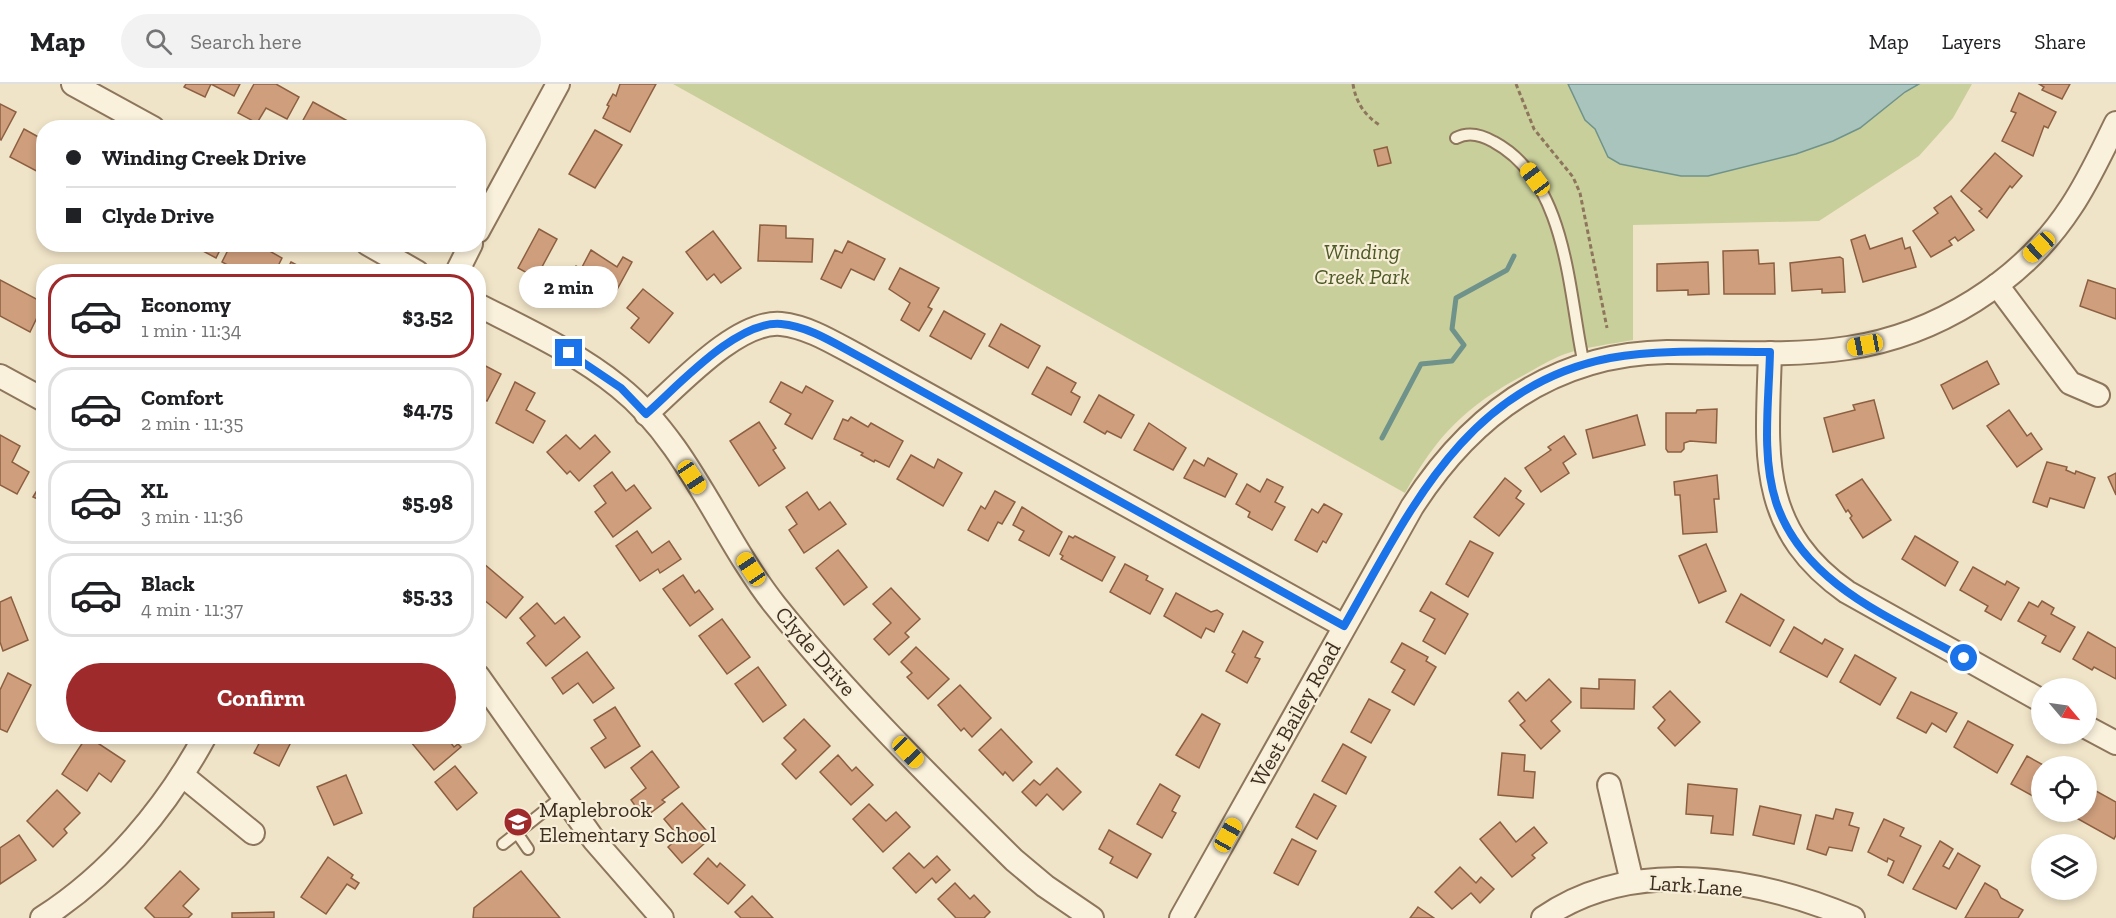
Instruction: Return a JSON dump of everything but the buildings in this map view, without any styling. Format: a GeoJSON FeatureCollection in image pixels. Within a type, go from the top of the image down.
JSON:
{"type":"FeatureCollection","features":[{"type":"Feature","properties":{"kind":"street"},"geometry":{"type":"LineString","coordinates":[[73,84],[138,120]]}},
{"type":"Feature","properties":{"kind":"street"},"geometry":{"type":"LineString","coordinates":[[486,216],[558,84]]}},
{"type":"Feature","properties":{"kind":"street","name":"West Bailey Road"},"geometry":{"type":"LineString","coordinates":[[1181,918],[1412,507],[1460,443],[1489,416],[1522,392],[1584,365],[1611,358],[1664,352],[1847,349],[1889,339],[1949,315],[1997,285],[2039,247],[2070,208],[2116,123]]}},
{"type":"Feature","properties":{"kind":"street"},"geometry":{"type":"LineString","coordinates":[[382,252],[403,264]]}},
{"type":"Feature","properties":{"kind":"street"},"geometry":{"type":"LineString","coordinates":[[1997,285],[2070,383],[2098,394]]}},
{"type":"Feature","properties":{"kind":"street","name":"Clyde Drive"},"geometry":{"type":"LineString","coordinates":[[486,309],[553,342],[621,388],[668,440],[774,603],[826,665],[1014,860],[1045,886],[1092,918]]}},
{"type":"Feature","properties":{"kind":"street"},"geometry":{"type":"LineString","coordinates":[[646,414],[709,359],[747,333],[772,324],[798,328],[872,364],[1344,626]]}},
{"type":"Feature","properties":{"kind":"street"},"geometry":{"type":"LineString","coordinates":[[1770,352],[1768,441],[1775,501],[1784,522],[1805,554],[1827,578],[1847,592],[2031,695]]}},
{"type":"Feature","properties":{"kind":"street"},"geometry":{"type":"LineString","coordinates":[[0,376],[36,396]]}},
{"type":"Feature","properties":{"kind":"street"},"geometry":{"type":"LineString","coordinates":[[486,685],[594,840],[662,918]]}},
{"type":"Feature","properties":{"kind":"street"},"geometry":{"type":"LineString","coordinates":[[2097,732],[2116,743]]}},
{"type":"Feature","properties":{"kind":"street"},"geometry":{"type":"LineString","coordinates":[[42,918],[106,868],[138,834],[182,775],[200,744]]}},
{"type":"Feature","properties":{"kind":"street"},"geometry":{"type":"LineString","coordinates":[[182,775],[253,832]]}},
{"type":"Feature","properties":{"kind":"street"},"geometry":{"type":"LineString","coordinates":[[1609,785],[1632,882]]}},
{"type":"Feature","properties":{"kind":"street","name":"Lark Lane"},"geometry":{"type":"LineString","coordinates":[[1543,918],[1584,896],[1632,882],[1671,879],[1723,883],[1787,896],[1853,918]]}},
{"type":"Feature","properties":{"kind":"lane"},"geometry":{"type":"LineString","coordinates":[[1455,138],[1463,134],[1473,134],[1500,145],[1523,165],[1543,193],[1557,226],[1584,365]]}},
{"type":"Feature","properties":{"kind":"lane"},"geometry":{"type":"LineString","coordinates":[[503,844],[562,797]]}},
{"type":"Feature","properties":{"kind":"lane"},"geometry":{"type":"LineString","coordinates":[[517,833],[528,849]]}},
{"type":"Feature","properties":{"kind":"path"},"geometry":{"type":"LineString","coordinates":[[1353,84],[1357,101],[1364,112],[1381,126]]}},
{"type":"Feature","properties":{"kind":"path"},"geometry":{"type":"LineString","coordinates":[[1516,84],[1534,129],[1574,177],[1580,193],[1607,328]]}},
{"type":"Feature","properties":{"kind":"green space","name":"Winding Creek Park"},"geometry":{"type":"Polygon","coordinates":[[[673,84],[1972,84],[1953,118],[1919,156],[1819,221],[1633,225],[1633,340],[1581,349],[1560,356],[1485,398],[1441,438],[1405,493],[673,84]]]}},
{"type":"Feature","properties":{"kind":"water"},"geometry":{"type":"Polygon","coordinates":[[[1568,84],[1919,84],[1905,92],[1860,128],[1833,141],[1796,154],[1708,176],[1681,176],[1620,164],[1608,157],[1595,129],[1585,120],[1568,84]]]}},
{"type":"Feature","properties":{"kind":"waterway"},"geometry":{"type":"LineString","coordinates":[[1382,438],[1421,364],[1452,361],[1464,345],[1452,329],[1456,298],[1507,270],[1514,256]]}},
{"type":"Feature","properties":{"kind":"place","name":"Maplebrook Elementary School"},"geometry":{"type":"Point","coordinates":[518,822]}},
{"type":"Feature","properties":{"kind":"route"},"geometry":{"type":"LineString","coordinates":[[569,353],[621,388],[646,414],[709,359],[737,338],[757,327],[772,324],[798,328],[862,358],[1344,626],[1431,478],[1473,430],[1522,392],[1584,365],[1611,358],[1664,352],[1770,352],[1769,459],[1775,501],[1787,528],[1816,568],[1827,578],[1847,592],[1964,658]]}}]}
